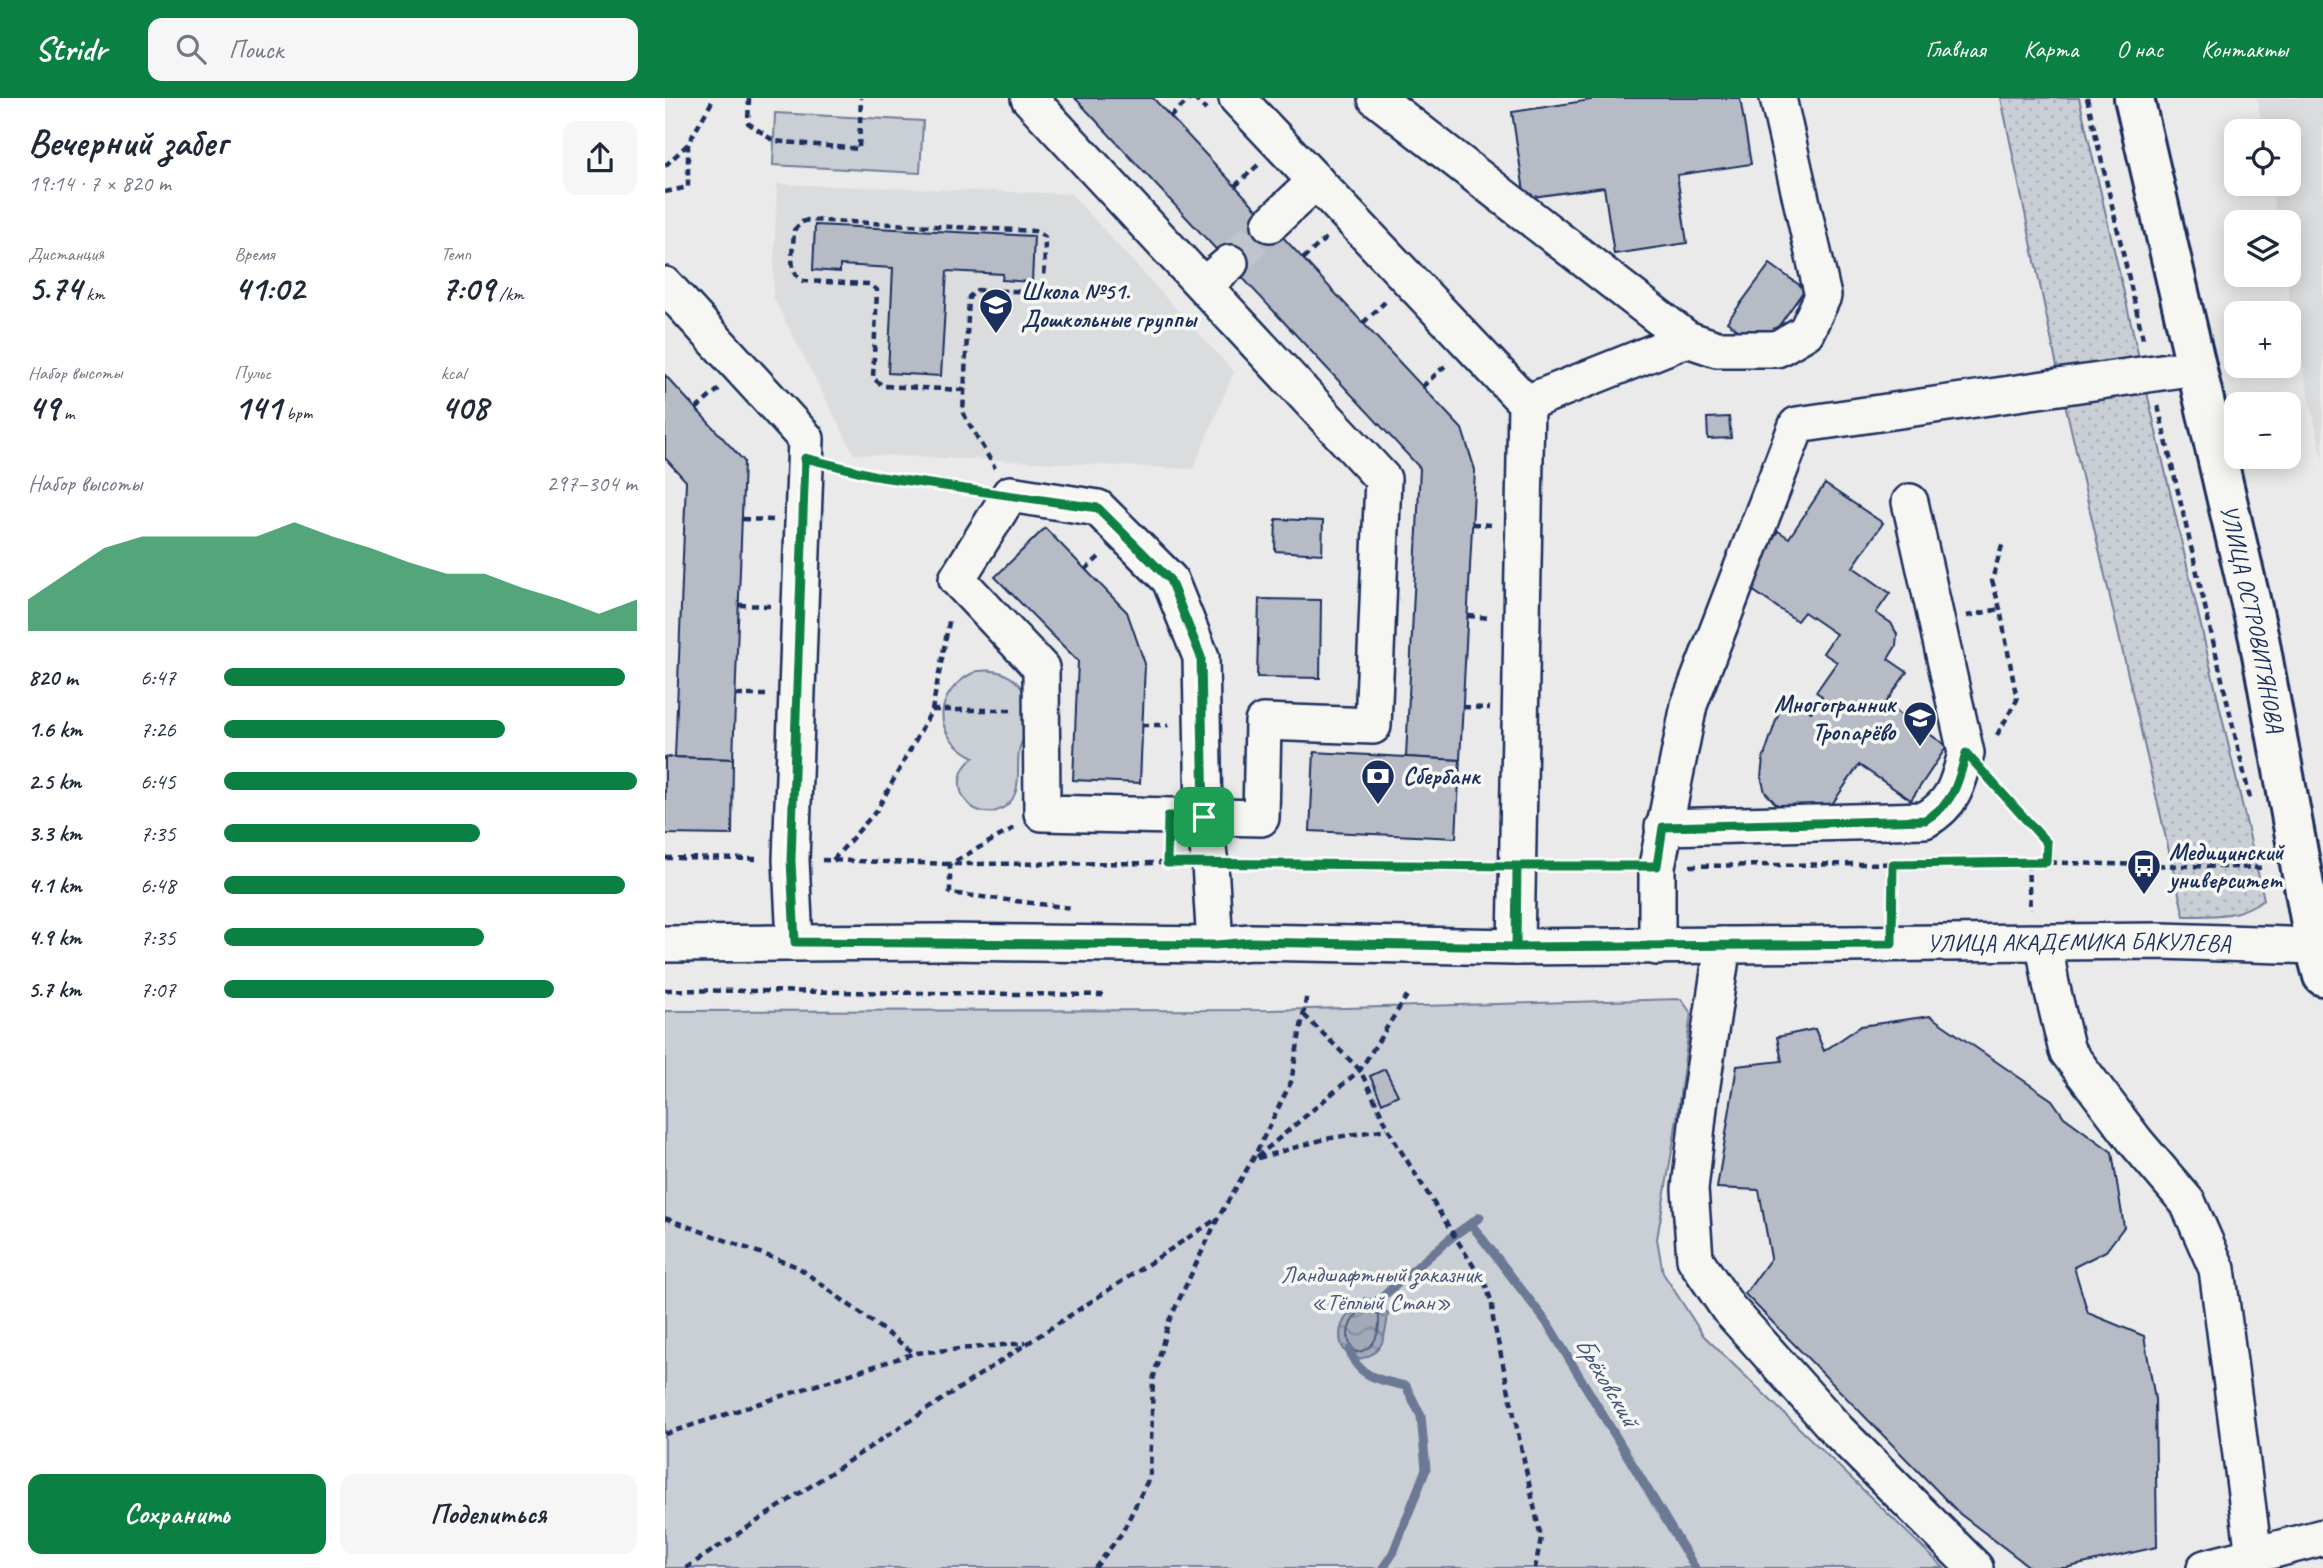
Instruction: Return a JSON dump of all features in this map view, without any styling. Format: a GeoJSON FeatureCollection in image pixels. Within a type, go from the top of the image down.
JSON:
{"type":"FeatureCollection","features":[{"type":"Feature","properties":{"kind":"main road","name":"УЛИЦА ОСТРОВИТЯНОВА"},"geometry":{"type":"LineString","coordinates":[[2134,98],[2259,638],[2319,961]]}},
{"type":"Feature","properties":{"kind":"street"},"geometry":{"type":"LineString","coordinates":[[1029,98],[1217,274],[1383,479],[1373,726],[1263,722],[1261,818],[1204,817],[1042,813],[1041,668],[957,579],[1010,494],[1098,508],[1170,580],[1201,657],[1204,817],[1215,945]]}},
{"type":"Feature","properties":{"kind":"street"},"geometry":{"type":"LineString","coordinates":[[1375,98],[1687,339],[1717,349],[1777,349],[1806,332],[1823,296],[1778,98]]}},
{"type":"Feature","properties":{"kind":"street"},"geometry":{"type":"LineString","coordinates":[[1224,108],[1293,203],[1526,403]]}},
{"type":"Feature","properties":{"kind":"street"},"geometry":{"type":"LineString","coordinates":[[665,285],[806,439],[791,860],[795,942]]}},
{"type":"Feature","properties":{"kind":"street"},"geometry":{"type":"LineString","coordinates":[[1526,403],[1687,339]]}},
{"type":"Feature","properties":{"kind":"street"},"geometry":{"type":"LineString","coordinates":[[1657,947],[1657,866],[1689,705],[1797,425],[2196,367]]}},
{"type":"Feature","properties":{"kind":"street"},"geometry":{"type":"LineString","coordinates":[[1516,947],[1526,403]]}},
{"type":"Feature","properties":{"kind":"street"},"geometry":{"type":"LineString","coordinates":[[1663,827],[1925,820],[1939,812],[1955,792],[1973,760],[1910,502]]}},
{"type":"Feature","properties":{"kind":"street","name":"УЛИЦА АКАДЕМИКА БАКУЛЕВА"},"geometry":{"type":"LineString","coordinates":[[665,944],[795,942],[1215,945],[1251,942],[1657,947],[2161,941],[2319,961]]}},
{"type":"Feature","properties":{"kind":"street"},"geometry":{"type":"LineString","coordinates":[[2038,943],[2067,1051],[2136,1142],[2188,1203],[2217,1269],[2254,1556]]}},
{"type":"Feature","properties":{"kind":"street"},"geometry":{"type":"LineString","coordinates":[[1724,945],[1700,1098],[1690,1189],[1695,1259],[1728,1308],[1837,1431],[1975,1568]]}},
{"type":"Feature","properties":{"kind":"street"},"geometry":{"type":"LineString","coordinates":[[2205,1568],[2323,1538]]}},
{"type":"Feature","properties":{"kind":"path"},"geometry":{"type":"LineString","coordinates":[[665,166],[688,144],[714,98]]}},
{"type":"Feature","properties":{"kind":"path"},"geometry":{"type":"LineString","coordinates":[[749,98],[748,123],[773,141],[859,149],[861,98]]}},
{"type":"Feature","properties":{"kind":"path"},"geometry":{"type":"LineString","coordinates":[[1170,117],[1193,98],[1224,108]]}},
{"type":"Feature","properties":{"kind":"path"},"geometry":{"type":"LineString","coordinates":[[2087,98],[2254,815]]}},
{"type":"Feature","properties":{"kind":"path"},"geometry":{"type":"LineString","coordinates":[[665,191],[688,187],[688,144]]}},
{"type":"Feature","properties":{"kind":"path"},"geometry":{"type":"LineString","coordinates":[[1249,156],[1335,247]]}},
{"type":"Feature","properties":{"kind":"path"},"geometry":{"type":"LineString","coordinates":[[1235,186],[1258,165]]}},
{"type":"Feature","properties":{"kind":"path"},"geometry":{"type":"LineString","coordinates":[[964,390],[883,386],[878,383],[873,378],[877,290],[869,284],[803,281],[797,278],[793,267],[794,230],[797,225],[808,220],[1041,233],[1046,242],[1043,290],[1038,293],[977,290],[970,294],[963,413],[1010,494]]}},
{"type":"Feature","properties":{"kind":"path"},"geometry":{"type":"LineString","coordinates":[[1303,259],[1326,238]]}},
{"type":"Feature","properties":{"kind":"path"},"geometry":{"type":"LineString","coordinates":[[1377,292],[1394,310]]}},
{"type":"Feature","properties":{"kind":"path"},"geometry":{"type":"LineString","coordinates":[[1363,323],[1385,301]]}},
{"type":"Feature","properties":{"kind":"path"},"geometry":{"type":"LineString","coordinates":[[1438,356],[1455,374]]}},
{"type":"Feature","properties":{"kind":"path"},"geometry":{"type":"LineString","coordinates":[[1422,387],[1446,365]]}},
{"type":"Feature","properties":{"kind":"path"},"geometry":{"type":"LineString","coordinates":[[710,379],[728,399]]}},
{"type":"Feature","properties":{"kind":"path"},"geometry":{"type":"LineString","coordinates":[[697,409],[719,389]]}},
{"type":"Feature","properties":{"kind":"path"},"geometry":{"type":"LineString","coordinates":[[805,458],[881,477],[1010,494]]}},
{"type":"Feature","properties":{"kind":"path"},"geometry":{"type":"LineString","coordinates":[[773,533],[774,509]]}},
{"type":"Feature","properties":{"kind":"path"},"geometry":{"type":"LineString","coordinates":[[742,519],[773,520]]}},
{"type":"Feature","properties":{"kind":"path"},"geometry":{"type":"LineString","coordinates":[[1472,524],[1503,525]]}},
{"type":"Feature","properties":{"kind":"path"},"geometry":{"type":"LineString","coordinates":[[2003,542],[1992,580],[2000,608],[2017,701],[1973,760],[2047,843],[2046,862]]}},
{"type":"Feature","properties":{"kind":"path"},"geometry":{"type":"LineString","coordinates":[[1092,546],[1110,563]]}},
{"type":"Feature","properties":{"kind":"path"},"geometry":{"type":"LineString","coordinates":[[1086,570],[1101,555]]}},
{"type":"Feature","properties":{"kind":"path"},"geometry":{"type":"LineString","coordinates":[[834,860],[877,810],[932,710],[957,579]]}},
{"type":"Feature","properties":{"kind":"path"},"geometry":{"type":"LineString","coordinates":[[771,619],[772,594]]}},
{"type":"Feature","properties":{"kind":"path"},"geometry":{"type":"LineString","coordinates":[[739,605],[772,606]]}},
{"type":"Feature","properties":{"kind":"path"},"geometry":{"type":"LineString","coordinates":[[1966,616],[2000,608]]}},
{"type":"Feature","properties":{"kind":"path"},"geometry":{"type":"LineString","coordinates":[[1468,616],[1500,619]]}},
{"type":"Feature","properties":{"kind":"path"},"geometry":{"type":"LineString","coordinates":[[736,695],[769,695],[770,683]]}},
{"type":"Feature","properties":{"kind":"path"},"geometry":{"type":"LineString","coordinates":[[1463,707],[1498,709]]}},
{"type":"Feature","properties":{"kind":"path"},"geometry":{"type":"LineString","coordinates":[[932,710],[1042,710]]}},
{"type":"Feature","properties":{"kind":"path"},"geometry":{"type":"LineString","coordinates":[[1169,738],[1170,713]]}},
{"type":"Feature","properties":{"kind":"path"},"geometry":{"type":"LineString","coordinates":[[950,864],[1042,813]]}},
{"type":"Feature","properties":{"kind":"path"},"geometry":{"type":"LineString","coordinates":[[1167,863],[1168,816]]}},
{"type":"Feature","properties":{"kind":"path"},"geometry":{"type":"LineString","coordinates":[[665,858],[950,864],[1517,866],[2046,862],[2266,868],[2263,855]]}},
{"type":"Feature","properties":{"kind":"path"},"geometry":{"type":"LineString","coordinates":[[2028,862],[2038,943]]}},
{"type":"Feature","properties":{"kind":"path"},"geometry":{"type":"LineString","coordinates":[[950,864],[950,893],[1074,909]]}},
{"type":"Feature","properties":{"kind":"path"},"geometry":{"type":"LineString","coordinates":[[1892,944],[1893,864]]}},
{"type":"Feature","properties":{"kind":"path"},"geometry":{"type":"LineString","coordinates":[[665,990],[1103,995]]}},
{"type":"Feature","properties":{"kind":"path"},"geometry":{"type":"LineString","coordinates":[[1095,1568],[1122,1533],[1150,1476],[1153,1380],[1168,1323],[1218,1217],[1254,1159],[1291,1082],[1307,994]]}},
{"type":"Feature","properties":{"kind":"path"},"geometry":{"type":"LineString","coordinates":[[1254,1159],[1360,1070],[1408,994]]}},
{"type":"Feature","properties":{"kind":"path"},"geometry":{"type":"LineString","coordinates":[[1304,1015],[1360,1070],[1394,1140],[1486,1286],[1492,1303],[1493,1319],[1541,1538],[1535,1568]]}},
{"type":"Feature","properties":{"kind":"path"},"geometry":{"type":"LineString","coordinates":[[1254,1159],[1325,1139],[1388,1129]]}},
{"type":"Feature","properties":{"kind":"path"},"geometry":{"type":"LineString","coordinates":[[686,1568],[1218,1217]]}},
{"type":"Feature","properties":{"kind":"path"},"geometry":{"type":"LineString","coordinates":[[665,1218],[798,1267],[915,1353]]}},
{"type":"Feature","properties":{"kind":"path"},"geometry":{"type":"LineString","coordinates":[[665,1434],[915,1353],[1027,1343]]}},
{"type":"Feature","properties":{"kind":"shaded area"},"geometry":{"type":"Polygon","coordinates":[[[2257,98],[2323,98],[2323,460],[2301,358],[2301,301],[2290,301],[2288,287],[2301,287],[2301,210],[2275,210],[2273,196],[2301,196],[2301,119],[2261,119],[2257,98]]]}},
{"type":"Feature","properties":{"kind":"shaded area","name":"Школа №51. Дошкольные группы"},"geometry":{"type":"Polygon","coordinates":[[[777,184],[1071,194],[1234,372],[1193,469],[854,454],[773,297],[777,184]]]}},
{"type":"Feature","properties":{"kind":"green space"},"geometry":{"type":"Polygon","coordinates":[[[2001,98],[2079,98],[2264,899],[2235,913],[2184,916],[2061,386],[2001,98]]]}},
{"type":"Feature","properties":{"kind":"green space"},"geometry":{"type":"Polygon","coordinates":[[[775,113],[923,121],[920,173],[773,165],[775,113]]]}},
{"type":"Feature","properties":{"kind":"green space"},"geometry":{"type":"Polygon","coordinates":[[[977,671],[993,671],[1010,677],[1018,683],[1031,708],[1030,726],[1019,751],[1015,794],[1006,806],[994,812],[983,812],[965,800],[960,779],[964,768],[974,757],[959,748],[949,737],[944,725],[945,701],[952,689],[977,671]]]}},
{"type":"Feature","properties":{"kind":"green space","name":"Ландшафтный заказник «Тёплый Стан»"},"geometry":{"type":"Polygon","coordinates":[[[1681,999],[1691,1013],[1657,1239],[1663,1273],[1703,1335],[1944,1568],[665,1568],[665,1011],[1270,1010],[1681,999]]]}},
{"type":"Feature","properties":{"kind":"water"},"geometry":{"type":"Polygon","coordinates":[[[1365,1298],[1375,1301],[1388,1314],[1385,1332],[1376,1351],[1352,1360],[1342,1346],[1340,1331],[1349,1312],[1365,1298]]]}},
{"type":"Feature","properties":{"kind":"building"},"geometry":{"type":"Polygon","coordinates":[[[1075,98],[1153,98],[1462,429],[1475,470],[1460,760],[1406,757],[1420,468],[1075,98]]]}},
{"type":"Feature","properties":{"kind":"building"},"geometry":{"type":"Polygon","coordinates":[[[1591,98],[1740,98],[1751,164],[1677,175],[1687,243],[1614,254],[1604,187],[1525,198],[1512,112],[1591,98]]]}},
{"type":"Feature","properties":{"kind":"building"},"geometry":{"type":"Polygon","coordinates":[[[815,225],[1034,236],[1032,282],[1002,280],[1003,274],[947,271],[941,376],[888,373],[893,268],[840,265],[840,272],[813,270],[815,225]]]}},
{"type":"Feature","properties":{"kind":"building"},"geometry":{"type":"Polygon","coordinates":[[[1770,264],[1805,289],[1763,348],[1727,322],[1770,264]]]}},
{"type":"Feature","properties":{"kind":"building"},"geometry":{"type":"Polygon","coordinates":[[[665,375],[744,461],[733,759],[675,757],[686,481],[665,458],[665,375]]]}},
{"type":"Feature","properties":{"kind":"building"},"geometry":{"type":"Polygon","coordinates":[[[1729,417],[1731,438],[1708,439],[1707,418],[1729,417]]]}},
{"type":"Feature","properties":{"kind":"building"},"geometry":{"type":"Polygon","coordinates":[[[1825,484],[1883,523],[1853,567],[1890,593],[1876,613],[1891,623],[1897,634],[1896,646],[1888,659],[1907,672],[1885,704],[1947,746],[1911,800],[1859,765],[1828,810],[1793,811],[1776,804],[1765,792],[1761,777],[1763,759],[1785,694],[1811,712],[1822,696],[1816,692],[1837,662],[1823,653],[1836,634],[1804,612],[1797,621],[1742,583],[1778,531],[1789,538],[1825,484]]]}},
{"type":"Feature","properties":{"kind":"building"},"geometry":{"type":"Polygon","coordinates":[[[1276,519],[1323,521],[1322,554],[1275,551],[1276,519]]]}},
{"type":"Feature","properties":{"kind":"building"},"geometry":{"type":"Polygon","coordinates":[[[1045,528],[1127,612],[1145,664],[1140,783],[1073,780],[1078,661],[995,577],[1045,528]]]}},
{"type":"Feature","properties":{"kind":"building"},"geometry":{"type":"Polygon","coordinates":[[[1259,599],[1321,600],[1320,678],[1257,677],[1259,599]]]}},
{"type":"Feature","properties":{"kind":"building"},"geometry":{"type":"Polygon","coordinates":[[[1314,752],[1460,760],[1456,838],[1310,831],[1314,752]]]}},
{"type":"Feature","properties":{"kind":"building"},"geometry":{"type":"Polygon","coordinates":[[[665,757],[733,759],[732,835],[665,834],[665,757]]]}},
{"type":"Feature","properties":{"kind":"building"},"geometry":{"type":"Polygon","coordinates":[[[1930,1016],[2052,1100],[2064,1117],[2112,1152],[2124,1227],[2106,1251],[2074,1267],[2088,1313],[2144,1336],[2155,1399],[2157,1547],[2065,1568],[2031,1568],[1960,1514],[1745,1294],[1771,1258],[1759,1190],[1717,1188],[1737,1066],[1782,1061],[1777,1037],[1815,1029],[1824,1051],[1861,1026],[1930,1016]]]}},
{"type":"Feature","properties":{"kind":"building"},"geometry":{"type":"Polygon","coordinates":[[[1385,1069],[1398,1095],[1382,1103],[1370,1076],[1385,1069]]]}},
{"type":"Feature","properties":{"kind":"waterway"},"geometry":{"type":"LineString","coordinates":[[1369,1308],[1453,1236],[1480,1217]]}},
{"type":"Feature","properties":{"kind":"waterway","name":"Брёховский"},"geometry":{"type":"LineString","coordinates":[[1471,1224],[1548,1324],[1695,1568]]}},
{"type":"Feature","properties":{"kind":"waterway"},"geometry":{"type":"LineString","coordinates":[[1350,1350],[1353,1359],[1364,1372],[1380,1380],[1406,1386],[1421,1416],[1426,1469],[1393,1553],[1383,1568]]}},
{"type":"Feature","properties":{"kind":"tunnel"},"geometry":{"type":"LineString","coordinates":[[1230,263],[1270,224]]}},
{"type":"Feature","properties":{"kind":"place","name":"Школа №51. Дошкольные группы"},"geometry":{"type":"Point","coordinates":[996,335]}},
{"type":"Feature","properties":{"kind":"place","name":"Многогранник Тропарёво"},"geometry":{"type":"Point","coordinates":[1920,748]}},
{"type":"Feature","properties":{"kind":"place","name":"Сбербанк"},"geometry":{"type":"Point","coordinates":[1378,806]}},
{"type":"Feature","properties":{"kind":"place","name":"Медицинский университет"},"geometry":{"type":"Point","coordinates":[2144,896]}},
{"type":"Feature","properties":{"kind":"route"},"geometry":{"type":"LineString","coordinates":[[1204,817],[1168,816],[1167,863],[1517,866],[1516,947],[1892,944],[1893,864],[2046,862],[2047,843],[1966,753],[1955,792],[1939,812],[1925,820],[1663,827],[1657,866],[1517,866],[1516,947],[1251,942],[1215,945],[795,942],[791,860],[805,458],[881,477],[1098,508],[1170,580],[1201,657],[1204,817]]}}]}
